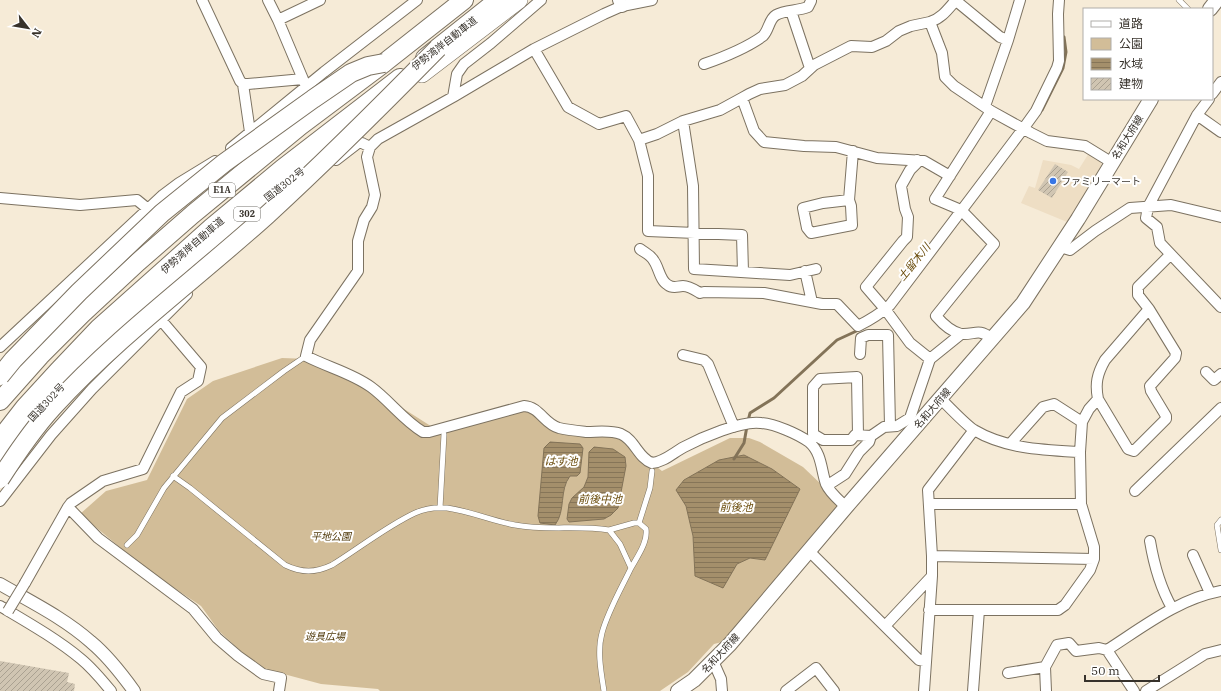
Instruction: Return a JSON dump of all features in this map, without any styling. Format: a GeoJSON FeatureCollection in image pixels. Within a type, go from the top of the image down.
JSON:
{"type":"FeatureCollection","features":[{"type":"Feature","properties":{"kind":"highway"},"geometry":{"type":"LineString","coordinates":[[0,397],[35,358],[82,310],[173,227],[265,149],[457,0]]}},
{"type":"Feature","properties":{"kind":"highway","name":"E1A"},"geometry":{"type":"LineString","coordinates":[[0,401],[40,356],[82,314],[193,214],[300,126],[384,63],[464,0]]}},
{"type":"Feature","properties":{"kind":"highway","name":"伊勢湾岸自動車道"},"geometry":{"type":"LineString","coordinates":[[0,439],[25,407],[99,328],[211,228],[282,169],[498,0]]}},
{"type":"Feature","properties":{"kind":"highway","name":"国道302号"},"geometry":{"type":"LineString","coordinates":[[0,455],[12,439],[66,381],[196,256],[270,194],[343,138],[438,60],[519,0]]}},
{"type":"Feature","properties":{"kind":"highway"},"geometry":{"type":"LineString","coordinates":[[0,479],[21,447],[53,408],[99,360],[266,215],[360,126],[438,48]]}},
{"type":"Feature","properties":{"kind":"highway"},"geometry":{"type":"LineString","coordinates":[[0,376],[13,360],[79,292],[162,213],[224,163],[313,99],[351,74],[368,66],[384,63]]}},
{"type":"Feature","properties":{"kind":"main road"},"geometry":{"type":"LineString","coordinates":[[1211,8],[1217,0]]}},
{"type":"Feature","properties":{"kind":"main road","name":"名和大府線"},"geometry":{"type":"LineString","coordinates":[[678,691],[694,680],[730,644],[991,338],[1023,303],[1060,247],[1150,100]]}},
{"type":"Feature","properties":{"kind":"street"},"geometry":{"type":"LineString","coordinates":[[202,0],[240,81],[243,84],[250,132]]}},
{"type":"Feature","properties":{"kind":"street"},"geometry":{"type":"LineString","coordinates":[[268,0],[305,83]]}},
{"type":"Feature","properties":{"kind":"street"},"geometry":{"type":"LineString","coordinates":[[278,20],[320,0]]}},
{"type":"Feature","properties":{"kind":"street"},"geometry":{"type":"LineString","coordinates":[[0,347],[148,208],[179,183],[220,158],[305,83],[417,0]]}},
{"type":"Feature","properties":{"kind":"street"},"geometry":{"type":"LineString","coordinates":[[454,97],[457,74],[464,64],[541,0]]}},
{"type":"Feature","properties":{"kind":"street"},"geometry":{"type":"LineString","coordinates":[[652,0],[621,3],[604,14],[534,49],[454,97],[378,139],[370,147],[367,157],[375,195],[372,207],[364,220],[358,241],[358,271],[310,340],[306,356],[320,364],[360,380],[371,387],[423,432],[429,432],[524,406],[531,406],[548,422],[560,428],[586,432],[613,432],[620,434],[630,441],[643,458],[652,464],[660,462],[684,447],[708,435],[743,425],[761,423],[770,425],[798,435],[816,450],[828,485],[837,498],[846,507]]}},
{"type":"Feature","properties":{"kind":"street"},"geometry":{"type":"LineString","coordinates":[[639,140],[657,134],[683,121],[720,110],[760,89],[785,85],[802,76],[814,65],[851,46],[872,47],[886,41],[899,31],[911,26],[937,20],[956,0],[1000,37],[1008,40]]}},
{"type":"Feature","properties":{"kind":"street"},"geometry":{"type":"LineString","coordinates":[[961,334],[946,326],[936,316],[994,244],[963,213],[935,200],[988,108],[1020,0]]}},
{"type":"Feature","properties":{"kind":"street"},"geometry":{"type":"LineString","coordinates":[[640,250],[650,255],[655,262],[663,281],[674,287],[684,286],[694,289],[700,293],[764,293],[822,304],[837,304],[858,326],[878,315],[885,309],[963,213],[1026,131],[1058,68],[1059,0]]}},
{"type":"Feature","properties":{"kind":"street"},"geometry":{"type":"LineString","coordinates":[[704,64],[740,50],[763,35],[767,31],[772,19],[775,16],[791,11],[801,10],[808,7],[811,1]]}},
{"type":"Feature","properties":{"kind":"street"},"geometry":{"type":"LineString","coordinates":[[791,11],[810,68]]}},
{"type":"Feature","properties":{"kind":"street"},"geometry":{"type":"LineString","coordinates":[[930,22],[942,53],[945,77],[954,86],[1026,131],[1047,141],[1085,146],[1111,162]]}},
{"type":"Feature","properties":{"kind":"street"},"geometry":{"type":"LineString","coordinates":[[534,49],[568,107],[599,124],[626,116],[639,140],[648,176],[648,230],[742,235],[743,272]]}},
{"type":"Feature","properties":{"kind":"street"},"geometry":{"type":"LineString","coordinates":[[1213,93],[1221,82]]}},
{"type":"Feature","properties":{"kind":"street"},"geometry":{"type":"LineString","coordinates":[[243,84],[305,83]]}},
{"type":"Feature","properties":{"kind":"street"},"geometry":{"type":"LineString","coordinates":[[742,98],[754,130],[764,142],[804,146],[836,147],[877,158],[924,161],[950,176]]}},
{"type":"Feature","properties":{"kind":"street"},"geometry":{"type":"LineString","coordinates":[[1208,100],[1197,115],[1148,207],[1146,218],[1157,227],[1160,243],[1170,255],[1221,307]]}},
{"type":"Feature","properties":{"kind":"street"},"geometry":{"type":"LineString","coordinates":[[1197,115],[1221,132]]}},
{"type":"Feature","properties":{"kind":"street"},"geometry":{"type":"LineString","coordinates":[[683,121],[693,186],[694,269],[790,275],[816,269]]}},
{"type":"Feature","properties":{"kind":"street"},"geometry":{"type":"LineString","coordinates":[[0,501],[56,429],[92,389],[185,296],[300,193],[306,182],[358,143],[366,144],[370,147]]}},
{"type":"Feature","properties":{"kind":"street"},"geometry":{"type":"LineString","coordinates":[[849,200],[824,203],[803,208],[807,228],[811,233],[852,225],[851,206],[849,200],[853,151]]}},
{"type":"Feature","properties":{"kind":"street"},"geometry":{"type":"LineString","coordinates":[[917,160],[917,163],[910,170],[901,186],[908,217],[907,236],[866,288],[885,309],[910,344],[930,359]]}},
{"type":"Feature","properties":{"kind":"street"},"geometry":{"type":"LineString","coordinates":[[0,198],[80,205],[137,200],[148,208]]}},
{"type":"Feature","properties":{"kind":"street"},"geometry":{"type":"LineString","coordinates":[[1060,247],[1070,250],[1095,230],[1130,208],[1171,205],[1221,217]]}},
{"type":"Feature","properties":{"kind":"street"},"geometry":{"type":"LineString","coordinates":[[1149,309],[1105,360],[1096,380],[1098,399],[1130,451],[1134,451],[1166,419],[1166,416],[1150,391],[1150,386],[1174,358],[1176,353],[1149,309],[1138,295],[1138,287],[1170,255]]}},
{"type":"Feature","properties":{"kind":"street"},"geometry":{"type":"LineString","coordinates":[[805,271],[812,302]]}},
{"type":"Feature","properties":{"kind":"street"},"geometry":{"type":"LineString","coordinates":[[111,691],[100,677],[78,657],[4,608],[25,583],[68,507],[103,482],[143,469],[181,392],[198,381],[201,367],[161,320]]}},
{"type":"Feature","properties":{"kind":"street"},"geometry":{"type":"LineString","coordinates":[[828,485],[845,474],[859,452],[869,442],[871,436],[884,427],[897,426],[910,418],[930,359],[961,334],[976,332],[986,334],[991,338]]}},
{"type":"Feature","properties":{"kind":"street"},"geometry":{"type":"LineString","coordinates":[[860,354],[861,338],[868,335],[888,335],[890,426]]}},
{"type":"Feature","properties":{"kind":"street"},"geometry":{"type":"LineString","coordinates":[[682,355],[704,360],[708,364],[743,425]]}},
{"type":"Feature","properties":{"kind":"street"},"geometry":{"type":"LineString","coordinates":[[1206,372],[1214,380],[1221,374]]}},
{"type":"Feature","properties":{"kind":"street"},"geometry":{"type":"LineString","coordinates":[[858,435],[857,377],[820,379],[812,387],[813,434],[822,440],[851,440],[855,435],[871,436]]}},
{"type":"Feature","properties":{"kind":"street"},"geometry":{"type":"LineString","coordinates":[[940,398],[974,430],[1010,444],[1036,449],[1080,452]]}},
{"type":"Feature","properties":{"kind":"street"},"geometry":{"type":"LineString","coordinates":[[929,610],[1058,610],[1065,605],[1090,570],[1094,559],[1094,547],[1081,504],[1080,452],[1082,422],[1098,399]]}},
{"type":"Feature","properties":{"kind":"street"},"geometry":{"type":"LineString","coordinates":[[1010,444],[1043,407],[1047,405],[1054,404],[1082,422]]}},
{"type":"Feature","properties":{"kind":"street"},"geometry":{"type":"LineString","coordinates":[[1136,491],[1221,408]]}},
{"type":"Feature","properties":{"kind":"street"},"geometry":{"type":"LineString","coordinates":[[924,691],[932,576],[929,504],[927,494],[930,486],[974,430]]}},
{"type":"Feature","properties":{"kind":"street"},"geometry":{"type":"LineString","coordinates":[[929,504],[1081,504]]}},
{"type":"Feature","properties":{"kind":"street"},"geometry":{"type":"LineString","coordinates":[[68,507],[98,538],[193,608],[217,638],[238,656],[263,674],[281,678],[279,691]]}},
{"type":"Feature","properties":{"kind":"street"},"geometry":{"type":"LineString","coordinates":[[1150,541],[1156,571],[1172,608]]}},
{"type":"Feature","properties":{"kind":"street"},"geometry":{"type":"LineString","coordinates":[[809,551],[919,660],[926,661]]}},
{"type":"Feature","properties":{"kind":"street"},"geometry":{"type":"LineString","coordinates":[[1193,555],[1210,593]]}},
{"type":"Feature","properties":{"kind":"street"},"geometry":{"type":"LineString","coordinates":[[932,556],[1094,559]]}},
{"type":"Feature","properties":{"kind":"street"},"geometry":{"type":"LineString","coordinates":[[885,626],[932,576]]}},
{"type":"Feature","properties":{"kind":"street"},"geometry":{"type":"LineString","coordinates":[[0,584],[68,624],[92,642],[116,667],[134,691]]}},
{"type":"Feature","properties":{"kind":"street"},"geometry":{"type":"LineString","coordinates":[[1107,650],[1172,608],[1210,593],[1221,591]]}},
{"type":"Feature","properties":{"kind":"street"},"geometry":{"type":"LineString","coordinates":[[973,691],[979,610]]}},
{"type":"Feature","properties":{"kind":"street"},"geometry":{"type":"LineString","coordinates":[[1046,691],[1045,667],[1056,645],[1069,642],[1076,651],[1099,648],[1107,650],[1134,691]]}},
{"type":"Feature","properties":{"kind":"street"},"geometry":{"type":"LineString","coordinates":[[1146,691],[1205,654],[1221,650]]}},
{"type":"Feature","properties":{"kind":"street"},"geometry":{"type":"LineString","coordinates":[[712,661],[721,679],[722,691]]}},
{"type":"Feature","properties":{"kind":"street"},"geometry":{"type":"LineString","coordinates":[[1008,673],[1045,667]]}},
{"type":"Feature","properties":{"kind":"street"},"geometry":{"type":"LineString","coordinates":[[786,691],[816,668],[834,691]]}},
{"type":"Feature","properties":{"kind":"lane"},"geometry":{"type":"LineString","coordinates":[[1179,0],[1187,8]]}},
{"type":"Feature","properties":{"kind":"lane"},"geometry":{"type":"LineString","coordinates":[[127,546],[137,535],[164,488],[222,418],[284,370],[306,356]]}},
{"type":"Feature","properties":{"kind":"lane"},"geometry":{"type":"LineString","coordinates":[[440,508],[444,434]]}},
{"type":"Feature","properties":{"kind":"lane"},"geometry":{"type":"LineString","coordinates":[[639,523],[650,488],[652,471]]}},
{"type":"Feature","properties":{"kind":"lane"},"geometry":{"type":"LineString","coordinates":[[173,476],[285,565],[304,572],[327,568],[416,513],[440,508],[466,512],[515,525],[544,528],[595,528],[609,530],[639,523],[646,528],[647,533],[641,550],[631,568],[602,635],[600,645],[604,691]]}},
{"type":"Feature","properties":{"kind":"lane"},"geometry":{"type":"LineString","coordinates":[[1221,520],[1218,525],[1221,550]]}},
{"type":"Feature","properties":{"kind":"lane"},"geometry":{"type":"LineString","coordinates":[[609,530],[620,544],[631,568]]}},
{"type":"Feature","properties":{"kind":"shaded area"},"geometry":{"type":"Polygon","coordinates":[[[1089,153],[1101,162],[1102,168],[1067,222],[1021,203],[1029,186],[1035,188],[1043,160],[1071,165],[1079,169],[1089,153]]]}},
{"type":"Feature","properties":{"kind":"green space","name":"平地公園"},"geometry":{"type":"Polygon","coordinates":[[[282,358],[309,359],[352,376],[437,430],[509,411],[534,412],[562,426],[614,434],[662,471],[730,438],[749,438],[760,442],[803,467],[843,505],[726,641],[714,644],[688,672],[660,691],[380,691],[378,689],[321,684],[265,669],[244,654],[219,631],[201,606],[146,569],[80,514],[106,491],[147,480],[187,399],[213,381],[282,358]]]}},
{"type":"Feature","properties":{"kind":"water","name":"はす池"},"geometry":{"type":"Polygon","coordinates":[[[550,442],[580,444],[583,448],[580,473],[577,476],[570,476],[567,482],[563,494],[560,513],[555,525],[540,523],[538,516],[544,448],[550,442]]]}},
{"type":"Feature","properties":{"kind":"water","name":"前後中池"},"geometry":{"type":"Polygon","coordinates":[[[594,447],[613,449],[625,457],[626,466],[618,508],[604,519],[569,522],[567,519],[569,504],[572,498],[584,487],[588,477],[589,452],[594,447]]]}},
{"type":"Feature","properties":{"kind":"water","name":"前後池"},"geometry":{"type":"Polygon","coordinates":[[[744,455],[772,469],[800,489],[765,560],[750,558],[737,564],[723,588],[695,576],[693,536],[686,506],[676,490],[684,480],[719,460],[744,455]]]}},
{"type":"Feature","properties":{"kind":"building","name":"ファミリーマート"},"geometry":{"type":"Polygon","coordinates":[[[1055,164],[1068,172],[1052,198],[1038,190],[1055,164]]]}},
{"type":"Feature","properties":{"kind":"building"},"geometry":{"type":"Polygon","coordinates":[[[0,661],[69,673],[67,682],[75,684],[74,691],[0,691],[0,661]]]}},
{"type":"Feature","properties":{"kind":"waterway","name":"土留木川"},"geometry":{"type":"LineString","coordinates":[[1042,110],[1063,68],[1066,52],[1064,37]]}},
{"type":"Feature","properties":{"kind":"waterway","name":"土留木川"},"geometry":{"type":"LineString","coordinates":[[748,421],[750,413],[774,398],[837,340],[863,328]]}},
{"type":"Feature","properties":{"kind":"waterway","name":"土留木川"},"geometry":{"type":"LineString","coordinates":[[734,459],[744,443],[747,426]]}},
{"type":"Feature","properties":{"kind":"place","name":"ファミリーマート"},"geometry":{"type":"Point","coordinates":[1053,181]}},
{"type":"Feature","properties":{"kind":"park label","name":"遊具広場"},"geometry":{"type":"Point","coordinates":[325,636]}}]}
